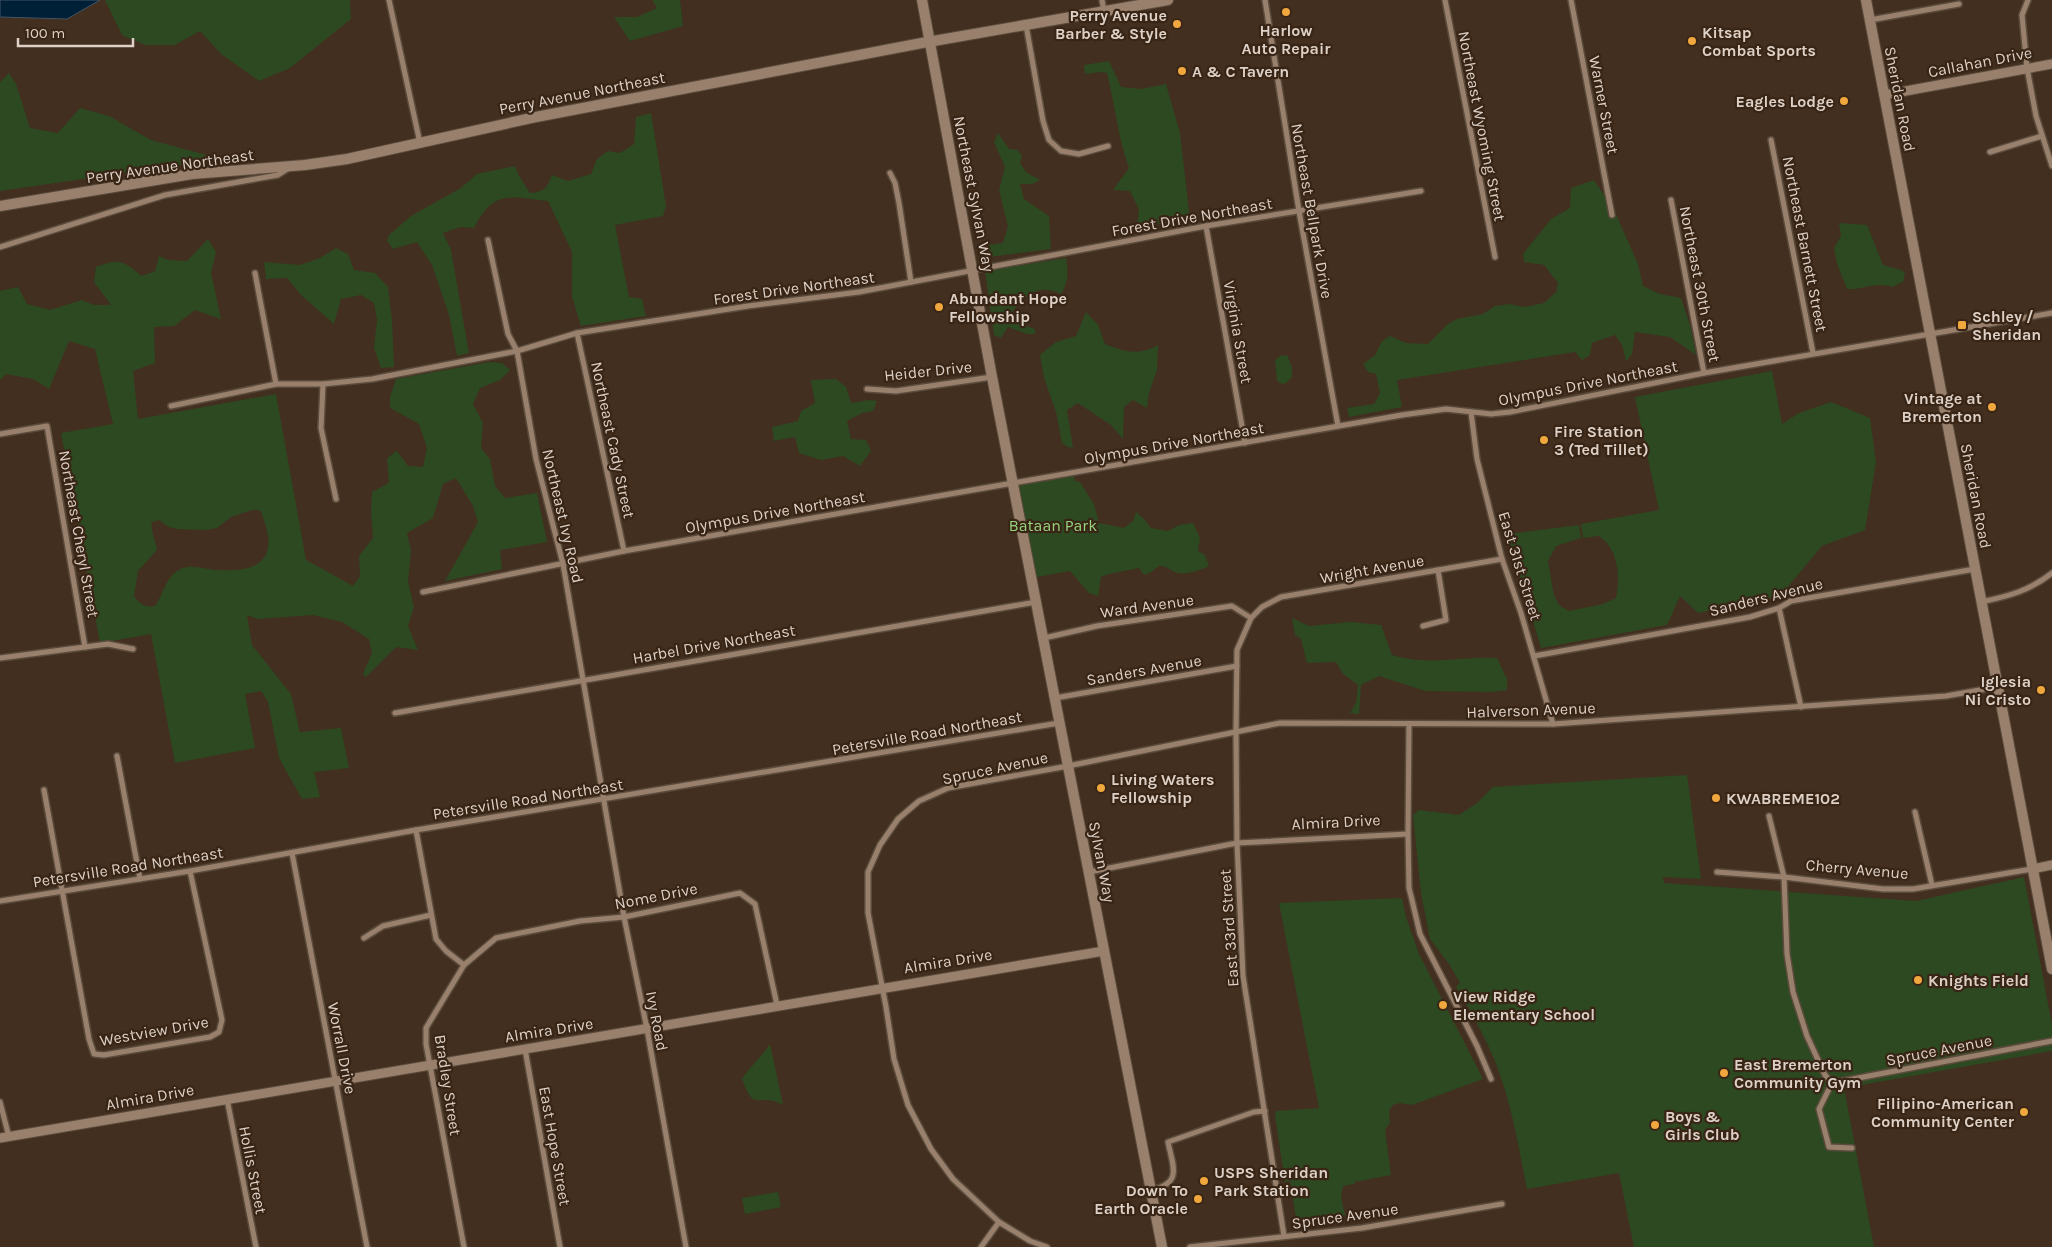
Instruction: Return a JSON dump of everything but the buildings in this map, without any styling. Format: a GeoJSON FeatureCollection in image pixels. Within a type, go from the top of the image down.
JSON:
{"type":"FeatureCollection","features":[{"type":"Feature","properties":{"kind":"main road","name":"Northeast Sylvan Way"},"geometry":{"type":"LineString","coordinates":[[922,0],[1013,482]]}},
{"type":"Feature","properties":{"kind":"main road","name":"Perry Avenue Northeast"},"geometry":{"type":"LineString","coordinates":[[0,206],[192,174],[291,166],[347,159],[534,117],[930,42],[1168,0]]}},
{"type":"Feature","properties":{"kind":"main road","name":"Sheridan Road"},"geometry":{"type":"LineString","coordinates":[[1866,0],[2052,969]]}},
{"type":"Feature","properties":{"kind":"main road","name":"Sylvan Way"},"geometry":{"type":"LineString","coordinates":[[1013,482],[1162,1247]]}},
{"type":"Feature","properties":{"kind":"street"},"geometry":{"type":"LineString","coordinates":[[389,0],[420,143]]}},
{"type":"Feature","properties":{"kind":"street"},"geometry":{"type":"LineString","coordinates":[[1102,0],[1104,11]]}},
{"type":"Feature","properties":{"kind":"street","name":"Northeast Bellpark Drive"},"geometry":{"type":"LineString","coordinates":[[1265,0],[1298,211],[1338,426]]}},
{"type":"Feature","properties":{"kind":"street","name":"Northeast Wyoming Street"},"geometry":{"type":"LineString","coordinates":[[1445,0],[1495,257]]}},
{"type":"Feature","properties":{"kind":"street","name":"Warner Street"},"geometry":{"type":"LineString","coordinates":[[1571,0],[1612,215]]}},
{"type":"Feature","properties":{"kind":"street"},"geometry":{"type":"LineString","coordinates":[[2028,0],[2022,15],[2027,68],[2036,116],[2052,166]]}},
{"type":"Feature","properties":{"kind":"street"},"geometry":{"type":"LineString","coordinates":[[1870,20],[1959,4]]}},
{"type":"Feature","properties":{"kind":"street"},"geometry":{"type":"LineString","coordinates":[[1026,25],[1043,121],[1049,140],[1061,151],[1078,154],[1108,146]]}},
{"type":"Feature","properties":{"kind":"street","name":"Callahan Drive"},"geometry":{"type":"LineString","coordinates":[[1884,95],[2052,64]]}},
{"type":"Feature","properties":{"kind":"street"},"geometry":{"type":"LineString","coordinates":[[1990,152],[2042,136]]}},
{"type":"Feature","properties":{"kind":"street","name":"Northeast Barnett Street"},"geometry":{"type":"LineString","coordinates":[[1771,140],[1813,353]]}},
{"type":"Feature","properties":{"kind":"street"},"geometry":{"type":"LineString","coordinates":[[0,247],[165,196],[278,175],[291,166]]}},
{"type":"Feature","properties":{"kind":"street"},"geometry":{"type":"LineString","coordinates":[[890,172],[895,183],[899,203],[911,282]]}},
{"type":"Feature","properties":{"kind":"street","name":"Forest Drive Northeast"},"geometry":{"type":"LineString","coordinates":[[171,406],[276,384],[323,384],[372,379],[517,352],[577,333],[748,306],[859,292],[1206,226],[1421,191]]}},
{"type":"Feature","properties":{"kind":"street","name":"Northeast 30th Street"},"geometry":{"type":"LineString","coordinates":[[1671,200],[1704,373]]}},
{"type":"Feature","properties":{"kind":"street","name":"Virginia Street"},"geometry":{"type":"LineString","coordinates":[[1206,226],[1245,443]]}},
{"type":"Feature","properties":{"kind":"street","name":"Northeast Ivy Road"},"geometry":{"type":"LineString","coordinates":[[488,240],[508,334],[517,352],[536,459],[563,564],[604,800]]}},
{"type":"Feature","properties":{"kind":"street"},"geometry":{"type":"LineString","coordinates":[[255,273],[276,384]]}},
{"type":"Feature","properties":{"kind":"street","name":"Olympus Drive Northeast"},"geometry":{"type":"LineString","coordinates":[[423,592],[624,551],[1338,426],[1446,409],[1491,414],[1510,412],[1813,353],[2052,313]]}},
{"type":"Feature","properties":{"kind":"street","name":"Northeast Cady Street"},"geometry":{"type":"LineString","coordinates":[[577,333],[624,551]]}},
{"type":"Feature","properties":{"kind":"street","name":"Heider Drive"},"geometry":{"type":"LineString","coordinates":[[867,389],[896,391],[992,377]]}},
{"type":"Feature","properties":{"kind":"street"},"geometry":{"type":"LineString","coordinates":[[323,384],[320,428],[336,500]]}},
{"type":"Feature","properties":{"kind":"street","name":"East 31st Street"},"geometry":{"type":"LineString","coordinates":[[1470,412],[1477,459],[1502,559],[1534,656],[1553,724]]}},
{"type":"Feature","properties":{"kind":"street","name":"Northeast Cheryl Street"},"geometry":{"type":"LineString","coordinates":[[0,434],[47,426],[85,647]]}},
{"type":"Feature","properties":{"kind":"street","name":"Wright Avenue"},"geometry":{"type":"LineString","coordinates":[[1251,618],[1262,607],[1281,597],[1502,559]]}},
{"type":"Feature","properties":{"kind":"street","name":"Sanders Avenue"},"geometry":{"type":"LineString","coordinates":[[1534,656],[1750,617],[1779,608],[1791,601],[1974,569]]}},
{"type":"Feature","properties":{"kind":"street"},"geometry":{"type":"LineString","coordinates":[[1423,626],[1446,620],[1438,570]]}},
{"type":"Feature","properties":{"kind":"street"},"geometry":{"type":"LineString","coordinates":[[1981,602],[2014,594],[2037,585],[2052,573]]}},
{"type":"Feature","properties":{"kind":"street","name":"Harbel Drive Northeast"},"geometry":{"type":"LineString","coordinates":[[396,713],[583,679],[1036,602]]}},
{"type":"Feature","properties":{"kind":"street","name":"Ward Avenue"},"geometry":{"type":"LineString","coordinates":[[1044,638],[1097,626],[1232,606],[1251,618]]}},
{"type":"Feature","properties":{"kind":"street"},"geometry":{"type":"LineString","coordinates":[[1779,608],[1801,707]]}},
{"type":"Feature","properties":{"kind":"street","name":"East 33rd Street"},"geometry":{"type":"LineString","coordinates":[[1251,618],[1237,650],[1237,843],[1243,976],[1266,1111],[1284,1236]]}},
{"type":"Feature","properties":{"kind":"street"},"geometry":{"type":"LineString","coordinates":[[0,658],[108,644],[133,649]]}},
{"type":"Feature","properties":{"kind":"street","name":"Sanders Avenue"},"geometry":{"type":"LineString","coordinates":[[1055,698],[1237,666]]}},
{"type":"Feature","properties":{"kind":"street","name":"Halverson Avenue"},"geometry":{"type":"LineString","coordinates":[[1068,766],[1280,723],[1409,725],[1553,724],[1946,696],[1997,687]]}},
{"type":"Feature","properties":{"kind":"street","name":"Petersville Road Northeast"},"geometry":{"type":"LineString","coordinates":[[0,901],[1060,723]]}},
{"type":"Feature","properties":{"kind":"street"},"geometry":{"type":"LineString","coordinates":[[1409,725],[1409,888],[1420,934],[1477,1046],[1490,1079]]}},
{"type":"Feature","properties":{"kind":"street"},"geometry":{"type":"LineString","coordinates":[[117,756],[140,879]]}},
{"type":"Feature","properties":{"kind":"street","name":"Spruce Avenue"},"geometry":{"type":"LineString","coordinates":[[1047,1247],[1030,1241],[999,1222],[953,1179],[931,1149],[908,1105],[894,1059],[868,913],[868,872],[880,845],[898,819],[919,801],[948,788],[1068,766]]}},
{"type":"Feature","properties":{"kind":"street"},"geometry":{"type":"LineString","coordinates":[[44,790],[63,891]]}},
{"type":"Feature","properties":{"kind":"street","name":"Ivy Road"},"geometry":{"type":"LineString","coordinates":[[604,800],[686,1247]]}},
{"type":"Feature","properties":{"kind":"street"},"geometry":{"type":"LineString","coordinates":[[1915,812],[1932,885]]}},
{"type":"Feature","properties":{"kind":"street"},"geometry":{"type":"LineString","coordinates":[[1769,816],[1784,877],[1788,954],[1793,992],[1806,1036],[1825,1076],[1832,1083],[1819,1109],[1829,1147],[1852,1148]]}},
{"type":"Feature","properties":{"kind":"street"},"geometry":{"type":"LineString","coordinates":[[416,830],[436,938],[446,951],[464,965]]}},
{"type":"Feature","properties":{"kind":"street","name":"Almira Drive"},"geometry":{"type":"LineString","coordinates":[[1089,872],[1237,843],[1408,834]]}},
{"type":"Feature","properties":{"kind":"street","name":"Worrall Drive"},"geometry":{"type":"LineString","coordinates":[[292,853],[367,1247]]}},
{"type":"Feature","properties":{"kind":"street","name":"Cherry Avenue"},"geometry":{"type":"LineString","coordinates":[[1717,872],[1784,877],[1883,889],[1914,889],[2052,865]]}},
{"type":"Feature","properties":{"kind":"street","name":"Westview Drive"},"geometry":{"type":"LineString","coordinates":[[63,891],[89,1039],[94,1054],[104,1055],[210,1037],[219,1032],[222,1020],[190,870]]}},
{"type":"Feature","properties":{"kind":"street","name":"Nome Drive"},"geometry":{"type":"LineString","coordinates":[[464,965],[496,938],[580,921],[624,917],[740,893],[755,904],[778,1005]]}},
{"type":"Feature","properties":{"kind":"street"},"geometry":{"type":"LineString","coordinates":[[364,938],[384,926],[432,914]]}},
{"type":"Feature","properties":{"kind":"street","name":"Almira Drive"},"geometry":{"type":"LineString","coordinates":[[4,1138],[1104,951]]}},
{"type":"Feature","properties":{"kind":"street","name":"Bradley Street"},"geometry":{"type":"LineString","coordinates":[[464,965],[426,1028],[426,1044],[464,1247]]}},
{"type":"Feature","properties":{"kind":"street","name":"Spruce Avenue"},"geometry":{"type":"LineString","coordinates":[[1832,1083],[2052,1041]]}},
{"type":"Feature","properties":{"kind":"street","name":"East Hope Street"},"geometry":{"type":"LineString","coordinates":[[525,1049],[560,1247]]}},
{"type":"Feature","properties":{"kind":"street","name":"Hollis Street"},"geometry":{"type":"LineString","coordinates":[[226,1099],[256,1247]]}},
{"type":"Feature","properties":{"kind":"street"},"geometry":{"type":"LineString","coordinates":[[0,1102],[4,1138]]}},
{"type":"Feature","properties":{"kind":"street"},"geometry":{"type":"LineString","coordinates":[[1151,1190],[1166,1186],[1172,1178],[1173,1170],[1168,1142],[1254,1112],[1266,1111]]}},
{"type":"Feature","properties":{"kind":"street","name":"Spruce Avenue"},"geometry":{"type":"LineString","coordinates":[[1190,1247],[1362,1228],[1502,1204]]}},
{"type":"Feature","properties":{"kind":"street"},"geometry":{"type":"LineString","coordinates":[[981,1247],[999,1222]]}},
{"type":"Feature","properties":{"kind":"green space"},"geometry":{"type":"Polygon","coordinates":[[[105,0],[350,0],[351,19],[290,68],[259,81],[221,54],[200,31],[175,45],[145,45],[122,35],[105,0]]]}},
{"type":"Feature","properties":{"kind":"green space"},"geometry":{"type":"Polygon","coordinates":[[[652,0],[680,0],[683,26],[630,41],[614,17],[637,17],[657,8],[652,0]]]}},
{"type":"Feature","properties":{"kind":"green space"},"geometry":{"type":"Polygon","coordinates":[[[1109,61],[1121,87],[1141,89],[1166,84],[1180,133],[1190,220],[1137,226],[1139,209],[1130,191],[1113,190],[1129,168],[1122,145],[1107,73],[1085,74],[1084,65],[1109,61]]]}},
{"type":"Feature","properties":{"kind":"green space"},"geometry":{"type":"Polygon","coordinates":[[[9,73],[16,84],[30,128],[58,133],[80,108],[109,116],[151,140],[221,159],[0,191],[0,82],[9,73]]]}},
{"type":"Feature","properties":{"kind":"green space"},"geometry":{"type":"Polygon","coordinates":[[[651,113],[666,206],[663,216],[615,225],[629,297],[642,299],[646,316],[581,326],[572,297],[572,252],[548,201],[504,198],[496,201],[489,207],[474,228],[460,227],[443,233],[451,250],[469,353],[457,356],[449,315],[432,265],[417,242],[393,249],[387,241],[389,235],[411,216],[461,188],[477,174],[515,166],[530,193],[539,192],[544,188],[552,175],[568,181],[591,174],[597,159],[608,151],[620,153],[634,144],[636,117],[651,113]]]}},
{"type":"Feature","properties":{"kind":"green space"},"geometry":{"type":"Polygon","coordinates":[[[998,133],[1009,149],[1018,150],[1022,156],[1020,163],[1026,172],[1040,180],[1032,184],[1020,184],[1024,199],[1049,216],[1051,249],[989,257],[978,255],[980,246],[1003,243],[1008,226],[999,190],[1005,167],[994,142],[998,133]]]}},
{"type":"Feature","properties":{"kind":"green space"},"geometry":{"type":"Polygon","coordinates":[[[1594,180],[1614,210],[1638,264],[1643,286],[1660,294],[1681,298],[1690,325],[1696,355],[1670,337],[1635,332],[1632,354],[1626,361],[1622,345],[1615,335],[1592,343],[1590,355],[1582,360],[1575,352],[1397,380],[1402,407],[1349,417],[1347,408],[1374,404],[1380,393],[1376,374],[1368,372],[1363,364],[1375,355],[1382,341],[1390,336],[1406,343],[1428,344],[1448,324],[1457,319],[1483,314],[1495,306],[1510,304],[1524,307],[1544,303],[1556,292],[1558,283],[1544,265],[1524,262],[1523,254],[1551,219],[1570,208],[1571,188],[1594,180]]]}},
{"type":"Feature","properties":{"kind":"green space"},"geometry":{"type":"Polygon","coordinates":[[[1839,223],[1867,225],[1883,265],[1905,273],[1903,282],[1892,287],[1875,285],[1847,289],[1837,264],[1834,248],[1841,236],[1839,223]]]}},
{"type":"Feature","properties":{"kind":"green space"},"geometry":{"type":"Polygon","coordinates":[[[208,239],[216,252],[211,273],[221,319],[195,310],[174,326],[154,327],[155,363],[133,371],[138,419],[276,394],[306,560],[353,586],[360,576],[359,556],[373,538],[372,492],[389,483],[387,458],[397,451],[408,466],[423,467],[427,448],[419,424],[390,408],[390,397],[396,379],[489,362],[502,363],[510,370],[500,380],[480,388],[473,404],[483,423],[481,448],[490,459],[495,486],[505,498],[537,493],[547,542],[500,550],[502,569],[445,581],[478,522],[473,506],[456,478],[443,484],[433,518],[407,533],[411,550],[408,582],[414,607],[408,626],[418,650],[396,647],[366,677],[363,674],[372,653],[369,639],[342,622],[313,615],[258,619],[247,615],[252,645],[291,694],[300,732],[341,728],[349,768],[314,772],[320,797],[302,799],[279,758],[268,702],[261,691],[245,694],[255,748],[175,763],[151,634],[100,643],[61,433],[113,424],[95,349],[69,341],[49,389],[33,379],[6,374],[0,380],[0,291],[18,287],[27,304],[50,310],[82,300],[94,305],[111,305],[94,282],[96,267],[110,262],[120,262],[142,276],[155,271],[159,256],[168,260],[187,261],[208,239]],[[252,510],[231,517],[217,528],[205,530],[177,529],[169,527],[159,520],[152,522],[152,532],[157,550],[138,571],[134,596],[143,605],[155,606],[170,578],[182,568],[234,570],[257,564],[264,558],[268,549],[266,525],[260,510],[252,510]]]}},
{"type":"Feature","properties":{"kind":"green space"},"geometry":{"type":"Polygon","coordinates":[[[336,248],[348,254],[354,270],[375,273],[388,287],[392,320],[394,367],[381,368],[374,348],[377,320],[374,303],[361,295],[341,299],[334,324],[301,295],[287,278],[266,279],[264,262],[300,265],[320,258],[336,248]]]}},
{"type":"Feature","properties":{"kind":"green space"},"geometry":{"type":"Polygon","coordinates":[[[1066,258],[1067,276],[1061,294],[1044,290],[1037,291],[1026,298],[1009,315],[1011,321],[1035,329],[1035,334],[1027,334],[1008,327],[1001,338],[994,335],[985,271],[1066,258]]]}},
{"type":"Feature","properties":{"kind":"green space"},"geometry":{"type":"Polygon","coordinates":[[[1086,312],[1098,325],[1105,344],[1132,352],[1145,351],[1158,345],[1157,370],[1149,393],[1147,408],[1133,400],[1124,407],[1123,439],[1111,425],[1078,403],[1067,410],[1073,448],[1062,443],[1056,412],[1044,378],[1040,355],[1056,342],[1076,336],[1086,312]]]}},
{"type":"Feature","properties":{"kind":"green space"},"geometry":{"type":"Polygon","coordinates":[[[1287,355],[1292,367],[1292,377],[1282,384],[1277,381],[1275,360],[1280,356],[1287,355]]]}},
{"type":"Feature","properties":{"kind":"green space"},"geometry":{"type":"Polygon","coordinates":[[[1772,371],[1782,424],[1799,413],[1831,402],[1870,418],[1876,462],[1865,530],[1822,546],[1780,596],[1698,613],[1680,596],[1667,625],[1541,648],[1507,534],[1579,525],[1581,538],[1556,546],[1548,561],[1554,596],[1560,606],[1569,611],[1603,604],[1616,598],[1618,572],[1611,548],[1599,536],[1583,538],[1581,524],[1659,510],[1635,397],[1772,371]]]}},
{"type":"Feature","properties":{"kind":"green space"},"geometry":{"type":"Polygon","coordinates":[[[836,379],[846,387],[851,403],[869,400],[877,401],[873,411],[862,413],[847,421],[851,439],[866,440],[871,451],[860,466],[843,456],[821,460],[799,453],[795,437],[774,441],[772,427],[798,421],[801,411],[815,403],[811,380],[836,379]]]}},
{"type":"Feature","properties":{"kind":"green space","name":"Bataan Park"},"geometry":{"type":"Polygon","coordinates":[[[1073,473],[1075,481],[1080,482],[1094,504],[1099,523],[1124,528],[1133,521],[1136,512],[1151,528],[1168,531],[1179,525],[1193,523],[1200,538],[1198,551],[1205,555],[1209,566],[1186,573],[1178,573],[1159,566],[1144,575],[1139,568],[1109,574],[1101,577],[1098,596],[1089,593],[1070,571],[1032,578],[1013,482],[1073,473]]]}},
{"type":"Feature","properties":{"kind":"green space"},"geometry":{"type":"Polygon","coordinates":[[[1292,618],[1309,626],[1350,622],[1381,625],[1392,655],[1406,658],[1432,660],[1497,658],[1507,679],[1507,690],[1491,692],[1425,691],[1379,676],[1361,685],[1359,714],[1350,713],[1356,703],[1358,685],[1343,674],[1336,662],[1307,663],[1301,639],[1295,635],[1292,618]]]}},
{"type":"Feature","properties":{"kind":"green space"},"geometry":{"type":"Polygon","coordinates":[[[1687,775],[1701,879],[1663,877],[1664,883],[1916,901],[2024,877],[2052,1025],[2052,1051],[1844,1088],[1874,1247],[1634,1247],[1619,1173],[1527,1189],[1511,1113],[1498,1069],[1479,1027],[1456,987],[1460,983],[1449,964],[1430,939],[1421,893],[1413,815],[1419,810],[1459,815],[1477,803],[1493,787],[1687,775]]]}},
{"type":"Feature","properties":{"kind":"green space"},"geometry":{"type":"Polygon","coordinates":[[[1402,898],[1406,917],[1419,954],[1483,1079],[1412,1105],[1400,1103],[1393,1105],[1389,1111],[1390,1123],[1385,1130],[1391,1175],[1343,1186],[1341,1196],[1345,1216],[1297,1224],[1290,1181],[1285,1182],[1275,1116],[1276,1111],[1319,1108],[1279,903],[1402,898]]]}},
{"type":"Feature","properties":{"kind":"green space"},"geometry":{"type":"Polygon","coordinates":[[[770,1044],[783,1105],[775,1101],[754,1099],[746,1090],[742,1079],[770,1044]]]}},
{"type":"Feature","properties":{"kind":"green space"},"geometry":{"type":"Polygon","coordinates":[[[778,1192],[781,1207],[745,1214],[742,1198],[778,1192]]]}},
{"type":"Feature","properties":{"kind":"water"},"geometry":{"type":"Polygon","coordinates":[[[0,0],[100,0],[67,19],[0,17],[0,0]]]}},
{"type":"Feature","properties":{"kind":"place","name":"Harlow Auto Repair"},"geometry":{"type":"Point","coordinates":[1286,12]}},
{"type":"Feature","properties":{"kind":"place","name":"Perry Avenue Barber & Style"},"geometry":{"type":"Point","coordinates":[1177,24]}},
{"type":"Feature","properties":{"kind":"place","name":"Kitsap Combat Sports"},"geometry":{"type":"Point","coordinates":[1692,41]}},
{"type":"Feature","properties":{"kind":"place","name":"A & C Tavern"},"geometry":{"type":"Point","coordinates":[1182,71]}},
{"type":"Feature","properties":{"kind":"place","name":"Eagles Lodge"},"geometry":{"type":"Point","coordinates":[1844,101]}},
{"type":"Feature","properties":{"kind":"place","name":"Abundant Hope Fellowship"},"geometry":{"type":"Point","coordinates":[939,307]}},
{"type":"Feature","properties":{"kind":"place","name":"Schley / Sheridan"},"geometry":{"type":"Point","coordinates":[1962,325]}},
{"type":"Feature","properties":{"kind":"place","name":"Vintage at Bremerton"},"geometry":{"type":"Point","coordinates":[1992,407]}},
{"type":"Feature","properties":{"kind":"place","name":"Fire Station 3 (Ted Tillet)"},"geometry":{"type":"Point","coordinates":[1544,440]}},
{"type":"Feature","properties":{"kind":"place","name":"Iglesia Ni Cristo"},"geometry":{"type":"Point","coordinates":[2041,690]}},
{"type":"Feature","properties":{"kind":"place","name":"Living Waters Fellowship"},"geometry":{"type":"Point","coordinates":[1101,788]}},
{"type":"Feature","properties":{"kind":"place","name":"KWABREME102"},"geometry":{"type":"Point","coordinates":[1716,798]}},
{"type":"Feature","properties":{"kind":"place","name":"Knights Field"},"geometry":{"type":"Point","coordinates":[1918,980]}},
{"type":"Feature","properties":{"kind":"place","name":"View Ridge Elementary School"},"geometry":{"type":"Point","coordinates":[1443,1005]}},
{"type":"Feature","properties":{"kind":"place","name":"East Bremerton Community Gym"},"geometry":{"type":"Point","coordinates":[1724,1073]}},
{"type":"Feature","properties":{"kind":"place","name":"Filipino-American Community Center"},"geometry":{"type":"Point","coordinates":[2024,1112]}},
{"type":"Feature","properties":{"kind":"place","name":"Boys & Girls Club"},"geometry":{"type":"Point","coordinates":[1655,1125]}},
{"type":"Feature","properties":{"kind":"place","name":"USPS Sheridan Park Station"},"geometry":{"type":"Point","coordinates":[1204,1181]}},
{"type":"Feature","properties":{"kind":"place","name":"Down To Earth Oracle"},"geometry":{"type":"Point","coordinates":[1198,1199]}}]}
